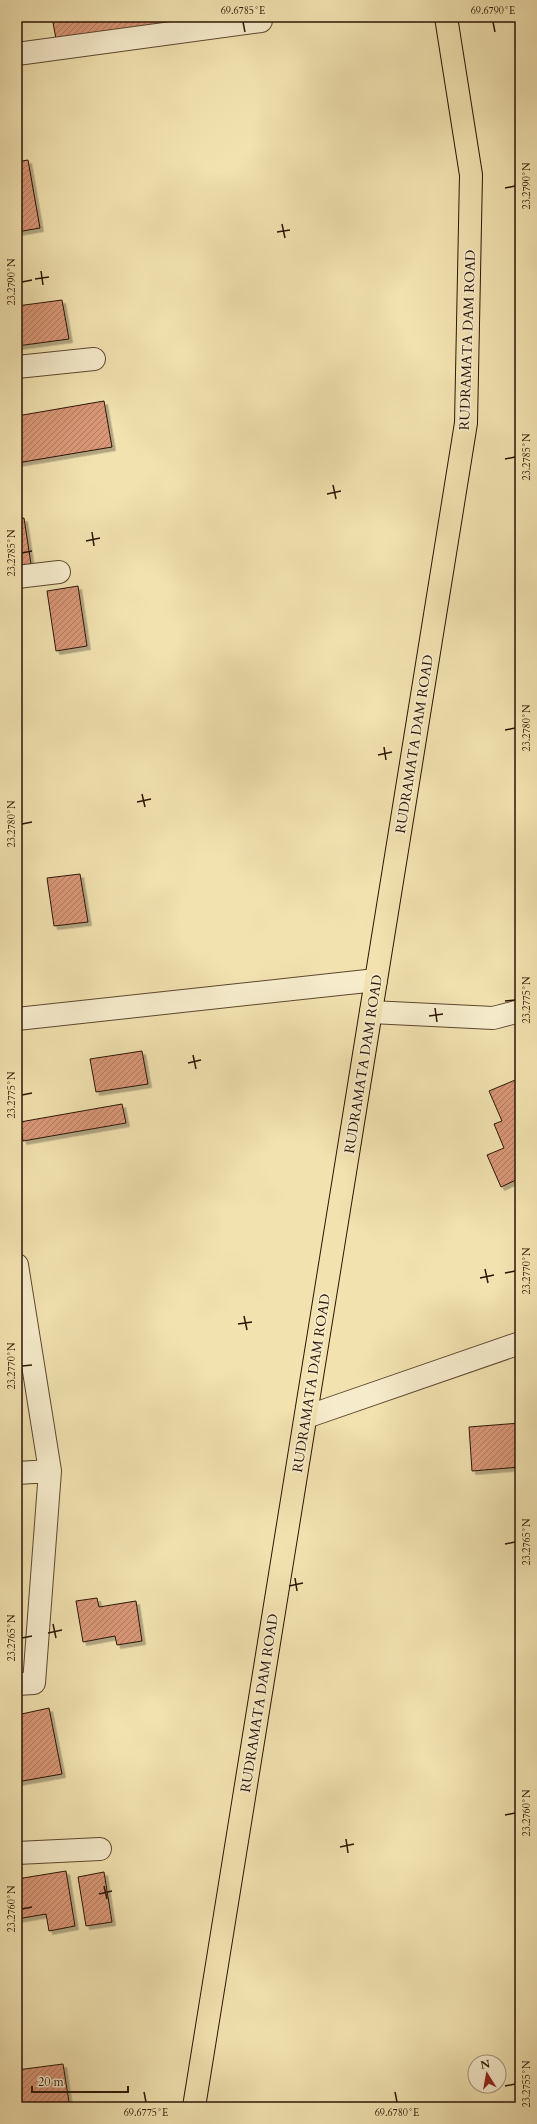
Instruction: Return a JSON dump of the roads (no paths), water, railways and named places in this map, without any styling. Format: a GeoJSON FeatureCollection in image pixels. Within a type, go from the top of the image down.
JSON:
{"type":"FeatureCollection","features":[{"type":"Feature","properties":{"kind":"highway","name":"RUDRAMATA DAM ROAD"},"geometry":{"type":"LineString","coordinates":[[194,2107],[466,423],[471,175],[446,17]]}},
{"type":"Feature","properties":{"kind":"street"},"geometry":{"type":"LineString","coordinates":[[17,54],[261,21],[261,17]]}},
{"type":"Feature","properties":{"kind":"street"},"geometry":{"type":"LineString","coordinates":[[17,367],[94,360]]}},
{"type":"Feature","properties":{"kind":"street"},"geometry":{"type":"LineString","coordinates":[[17,577],[59,572]]}},
{"type":"Feature","properties":{"kind":"street"},"geometry":{"type":"LineString","coordinates":[[17,1019],[376,980]]}},
{"type":"Feature","properties":{"kind":"street"},"geometry":{"type":"LineString","coordinates":[[371,1012],[493,1018],[520,1011]]}},
{"type":"Feature","properties":{"kind":"street"},"geometry":{"type":"LineString","coordinates":[[17,1265],[50,1471],[34,1683],[17,1684]]}},
{"type":"Feature","properties":{"kind":"street"},"geometry":{"type":"LineString","coordinates":[[306,1417],[520,1343]]}},
{"type":"Feature","properties":{"kind":"street"},"geometry":{"type":"LineString","coordinates":[[17,1473],[50,1471]]}},
{"type":"Feature","properties":{"kind":"street"},"geometry":{"type":"LineString","coordinates":[[17,1853],[100,1849]]}}]}
